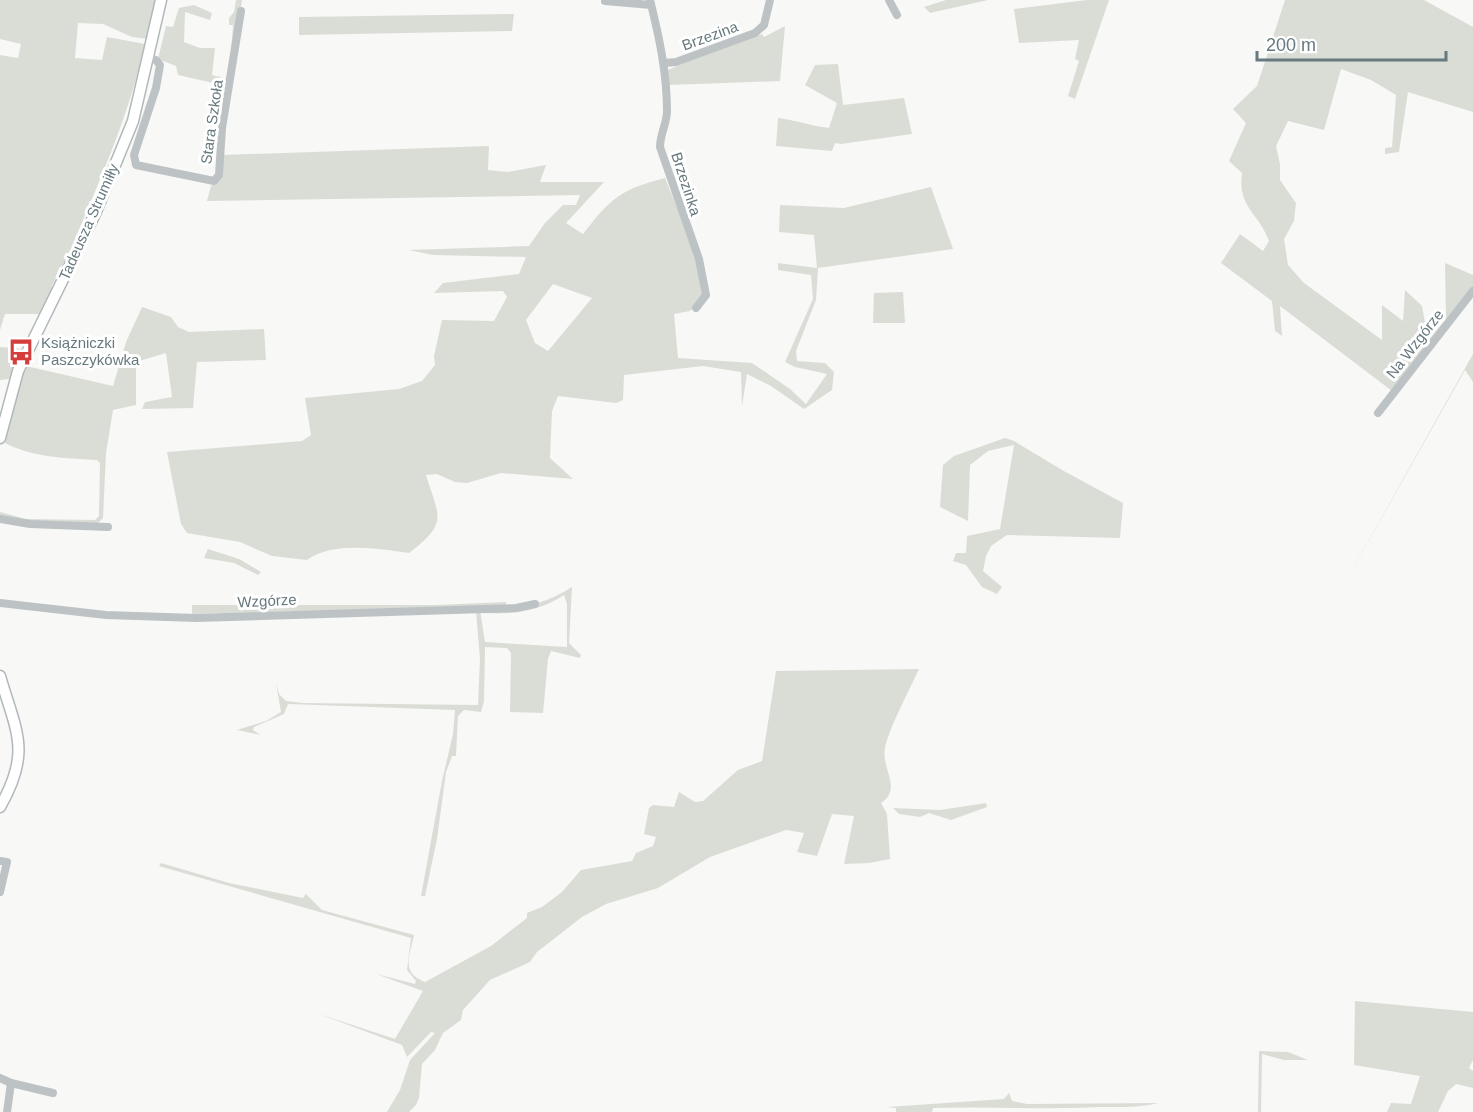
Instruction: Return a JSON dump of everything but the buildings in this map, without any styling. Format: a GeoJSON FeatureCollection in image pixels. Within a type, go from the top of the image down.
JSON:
{"type":"FeatureCollection","features":[{"type":"Feature","properties":{"kind":"street","name":"Tadeusza Strumiłły"},"geometry":{"type":"LineString","coordinates":[[0,438],[18,371],[95,214],[138,105],[161,0]]}},
{"type":"Feature","properties":{"kind":"street","name":"Brzezina"},"geometry":{"type":"LineString","coordinates":[[650,3],[664,63],[676,62],[756,33],[764,25],[770,0]]}},
{"type":"Feature","properties":{"kind":"street"},"geometry":{"type":"LineString","coordinates":[[889,0],[897,15]]}},
{"type":"Feature","properties":{"kind":"street"},"geometry":{"type":"LineString","coordinates":[[605,1],[650,3]]}},
{"type":"Feature","properties":{"kind":"street","name":"Stara Szkoła"},"geometry":{"type":"LineString","coordinates":[[149,58],[156,60],[160,65],[156,88],[134,155],[136,165],[214,181],[219,175],[222,128],[242,10]]}},
{"type":"Feature","properties":{"kind":"street","name":"Brzezinka"},"geometry":{"type":"LineString","coordinates":[[664,63],[667,112],[660,136],[660,147],[702,269],[706,295],[696,308]]}},
{"type":"Feature","properties":{"kind":"street","name":"Na Wzgórze"},"geometry":{"type":"LineString","coordinates":[[1377,413],[1473,291]]}},
{"type":"Feature","properties":{"kind":"street"},"geometry":{"type":"LineString","coordinates":[[0,519],[30,524],[108,527]]}},
{"type":"Feature","properties":{"kind":"street","name":"Wzgórze"},"geometry":{"type":"LineString","coordinates":[[0,603],[106,615],[196,618],[516,608],[535,604]]}},
{"type":"Feature","properties":{"kind":"street"},"geometry":{"type":"LineString","coordinates":[[0,676],[17,729],[20,748],[14,780],[0,807]]}},
{"type":"Feature","properties":{"kind":"street"},"geometry":{"type":"LineString","coordinates":[[0,861],[7,862],[0,892]]}},
{"type":"Feature","properties":{"kind":"street"},"geometry":{"type":"LineString","coordinates":[[0,1078],[52,1093]]}},
{"type":"Feature","properties":{"kind":"street"},"geometry":{"type":"LineString","coordinates":[[7,1112],[11,1083]]}},
{"type":"Feature","properties":{"kind":"shaded area"},"geometry":{"type":"Polygon","coordinates":[[[0,0],[155,0],[148,39],[132,37],[103,24],[78,23],[75,58],[102,60],[107,37],[145,44],[140,64],[109,157],[41,314],[5,314],[0,330],[0,55],[18,58],[21,44],[0,39],[0,0]]]}},
{"type":"Feature","properties":{"kind":"shaded area"},"geometry":{"type":"Polygon","coordinates":[[[236,0],[242,0],[229,73],[233,25],[229,25],[229,18],[234,12],[236,0]]]}},
{"type":"Feature","properties":{"kind":"shaded area"},"geometry":{"type":"Polygon","coordinates":[[[946,0],[988,0],[930,13],[924,7],[946,0]]]}},
{"type":"Feature","properties":{"kind":"shaded area"},"geometry":{"type":"Polygon","coordinates":[[[1087,0],[1109,0],[1075,99],[1068,96],[1079,61],[1075,59],[1079,40],[1019,43],[1014,9],[1087,0]]]}},
{"type":"Feature","properties":{"kind":"shaded area"},"geometry":{"type":"Polygon","coordinates":[[[1285,0],[1424,0],[1473,27],[1473,112],[1408,92],[1399,152],[1385,154],[1385,148],[1392,147],[1396,95],[1371,80],[1341,69],[1324,130],[1288,121],[1276,146],[1280,164],[1280,180],[1296,203],[1294,221],[1284,239],[1288,265],[1304,283],[1382,340],[1382,305],[1403,321],[1405,290],[1422,306],[1428,340],[1446,319],[1445,263],[1473,275],[1473,287],[1392,391],[1280,306],[1282,336],[1275,331],[1272,301],[1221,263],[1240,234],[1263,251],[1269,241],[1246,202],[1241,185],[1242,173],[1229,161],[1246,123],[1233,109],[1257,86],[1285,0]]]}},
{"type":"Feature","properties":{"kind":"shaded area"},"geometry":{"type":"Polygon","coordinates":[[[194,5],[212,13],[210,20],[185,12],[184,42],[200,48],[215,48],[212,75],[228,79],[226,92],[222,85],[178,75],[176,66],[158,59],[166,26],[173,27],[179,8],[194,5]]]}},
{"type":"Feature","properties":{"kind":"shaded area"},"geometry":{"type":"Polygon","coordinates":[[[514,14],[512,31],[299,35],[299,17],[514,14]]]}},
{"type":"Feature","properties":{"kind":"shaded area"},"geometry":{"type":"Polygon","coordinates":[[[785,26],[780,81],[669,85],[668,70],[762,34],[764,37],[785,26]]]}},
{"type":"Feature","properties":{"kind":"shaded area"},"geometry":{"type":"Polygon","coordinates":[[[838,64],[843,105],[904,98],[912,134],[835,143],[832,151],[776,146],[778,118],[829,128],[837,103],[805,85],[815,65],[838,64]]]}},
{"type":"Feature","properties":{"kind":"shaded area"},"geometry":{"type":"Polygon","coordinates":[[[489,146],[488,170],[508,172],[546,165],[540,182],[604,182],[566,223],[583,234],[602,211],[618,197],[627,191],[665,178],[693,246],[705,293],[690,311],[674,314],[678,358],[752,363],[790,389],[806,404],[827,374],[795,367],[785,362],[813,299],[811,275],[778,270],[778,263],[817,268],[814,235],[779,232],[780,205],[844,208],[931,187],[953,249],[818,268],[816,300],[796,351],[797,361],[825,363],[834,372],[832,390],[804,409],[771,386],[747,374],[742,406],[741,372],[703,366],[624,375],[623,400],[616,403],[558,396],[552,411],[550,458],[573,479],[501,473],[467,483],[455,482],[437,474],[426,475],[437,510],[437,518],[430,534],[409,553],[343,548],[318,554],[307,560],[272,556],[240,542],[187,533],[181,524],[167,452],[302,441],[311,435],[305,398],[399,389],[422,381],[435,365],[434,356],[442,320],[494,321],[507,297],[503,291],[434,293],[443,283],[519,274],[526,257],[433,255],[409,250],[529,246],[545,223],[563,205],[576,205],[580,195],[207,201],[211,186],[220,177],[222,155],[489,146]],[[553,284],[526,320],[535,343],[548,351],[592,298],[553,284]]]}},
{"type":"Feature","properties":{"kind":"shaded area"},"geometry":{"type":"Polygon","coordinates":[[[903,292],[905,323],[873,323],[874,293],[903,292]]]}},
{"type":"Feature","properties":{"kind":"shaded area"},"geometry":{"type":"Polygon","coordinates":[[[142,307],[171,317],[178,327],[189,332],[264,329],[266,360],[197,362],[193,408],[142,409],[145,402],[172,397],[166,353],[136,362],[136,405],[113,410],[106,453],[103,518],[97,524],[24,522],[0,516],[0,512],[26,519],[95,520],[99,516],[100,463],[97,460],[62,458],[28,452],[5,443],[17,388],[26,366],[113,386],[126,342],[142,307]]]}},
{"type":"Feature","properties":{"kind":"shaded area"},"geometry":{"type":"Polygon","coordinates":[[[0,347],[24,349],[9,379],[0,380],[0,347]]]}},
{"type":"Feature","properties":{"kind":"shaded area"},"geometry":{"type":"Polygon","coordinates":[[[1473,354],[1473,382],[1465,370],[1336,599],[1473,354]]]}},
{"type":"Feature","properties":{"kind":"shaded area"},"geometry":{"type":"Polygon","coordinates":[[[1005,438],[1123,503],[1120,538],[1007,535],[991,546],[983,571],[1002,587],[997,594],[982,587],[966,565],[953,561],[956,553],[966,553],[967,536],[1000,529],[1014,445],[988,451],[970,465],[968,521],[940,507],[943,465],[954,456],[1005,438]]]}},
{"type":"Feature","properties":{"kind":"shaded area"},"geometry":{"type":"Polygon","coordinates":[[[208,549],[239,559],[261,572],[258,575],[234,563],[204,558],[208,549]]]}},
{"type":"Feature","properties":{"kind":"shaded area"},"geometry":{"type":"Polygon","coordinates":[[[572,587],[569,643],[581,655],[580,658],[551,651],[548,659],[543,713],[510,712],[511,653],[507,648],[485,647],[484,701],[481,712],[464,710],[458,716],[456,756],[452,756],[446,772],[437,839],[425,896],[421,896],[453,734],[455,710],[288,704],[284,714],[254,727],[253,730],[261,735],[237,730],[266,721],[281,712],[276,683],[279,694],[286,701],[303,703],[478,705],[480,659],[476,611],[480,610],[485,642],[567,647],[567,604],[564,595],[545,605],[526,611],[484,613],[484,611],[530,605],[551,598],[572,587]]]}},
{"type":"Feature","properties":{"kind":"shaded area"},"geometry":{"type":"Polygon","coordinates":[[[506,602],[506,606],[192,614],[192,605],[436,605],[506,602]]]}},
{"type":"Feature","properties":{"kind":"shaded area"},"geometry":{"type":"Polygon","coordinates":[[[919,669],[895,719],[885,748],[891,785],[887,797],[881,803],[887,814],[890,859],[844,864],[854,816],[832,814],[817,856],[797,852],[804,833],[786,830],[710,857],[658,888],[606,904],[582,917],[537,952],[530,962],[490,980],[463,1010],[461,1020],[443,1033],[435,1050],[422,1064],[419,1098],[409,1112],[387,1112],[400,1090],[410,1060],[435,1033],[431,1032],[407,1057],[402,1045],[319,1014],[395,1039],[423,991],[376,974],[415,984],[416,981],[407,970],[411,938],[159,866],[161,863],[229,883],[303,898],[306,894],[322,910],[414,935],[409,968],[417,978],[425,982],[491,946],[527,918],[527,913],[542,907],[562,892],[581,870],[632,861],[636,853],[653,846],[656,837],[644,834],[649,808],[653,805],[674,807],[679,792],[695,802],[703,801],[738,770],[762,761],[776,671],[919,669]]]}},
{"type":"Feature","properties":{"kind":"shaded area"},"geometry":{"type":"Polygon","coordinates":[[[986,803],[987,807],[951,820],[929,813],[920,817],[899,814],[893,808],[940,810],[986,803]]]}},
{"type":"Feature","properties":{"kind":"shaded area"},"geometry":{"type":"Polygon","coordinates":[[[1355,1001],[1473,1012],[1473,1060],[1469,1068],[1473,1071],[1473,1088],[1456,1084],[1448,1091],[1438,1112],[1387,1112],[1391,1103],[1411,1104],[1420,1076],[1354,1065],[1355,1001]]]}},
{"type":"Feature","properties":{"kind":"shaded area"},"geometry":{"type":"Polygon","coordinates":[[[1259,1051],[1288,1052],[1308,1060],[1284,1060],[1262,1054],[1261,1112],[1258,1112],[1259,1051]]]}},
{"type":"Feature","properties":{"kind":"shaded area"},"geometry":{"type":"Polygon","coordinates":[[[1009,1093],[1012,1101],[1027,1104],[1158,1103],[1121,1107],[933,1108],[932,1112],[896,1112],[896,1108],[887,1107],[1004,1099],[1009,1093]]]}},
{"type":"Feature","properties":{"kind":"place","name":"Książniczki Paszczykówka"},"geometry":{"type":"Point","coordinates":[21,352]}}]}
